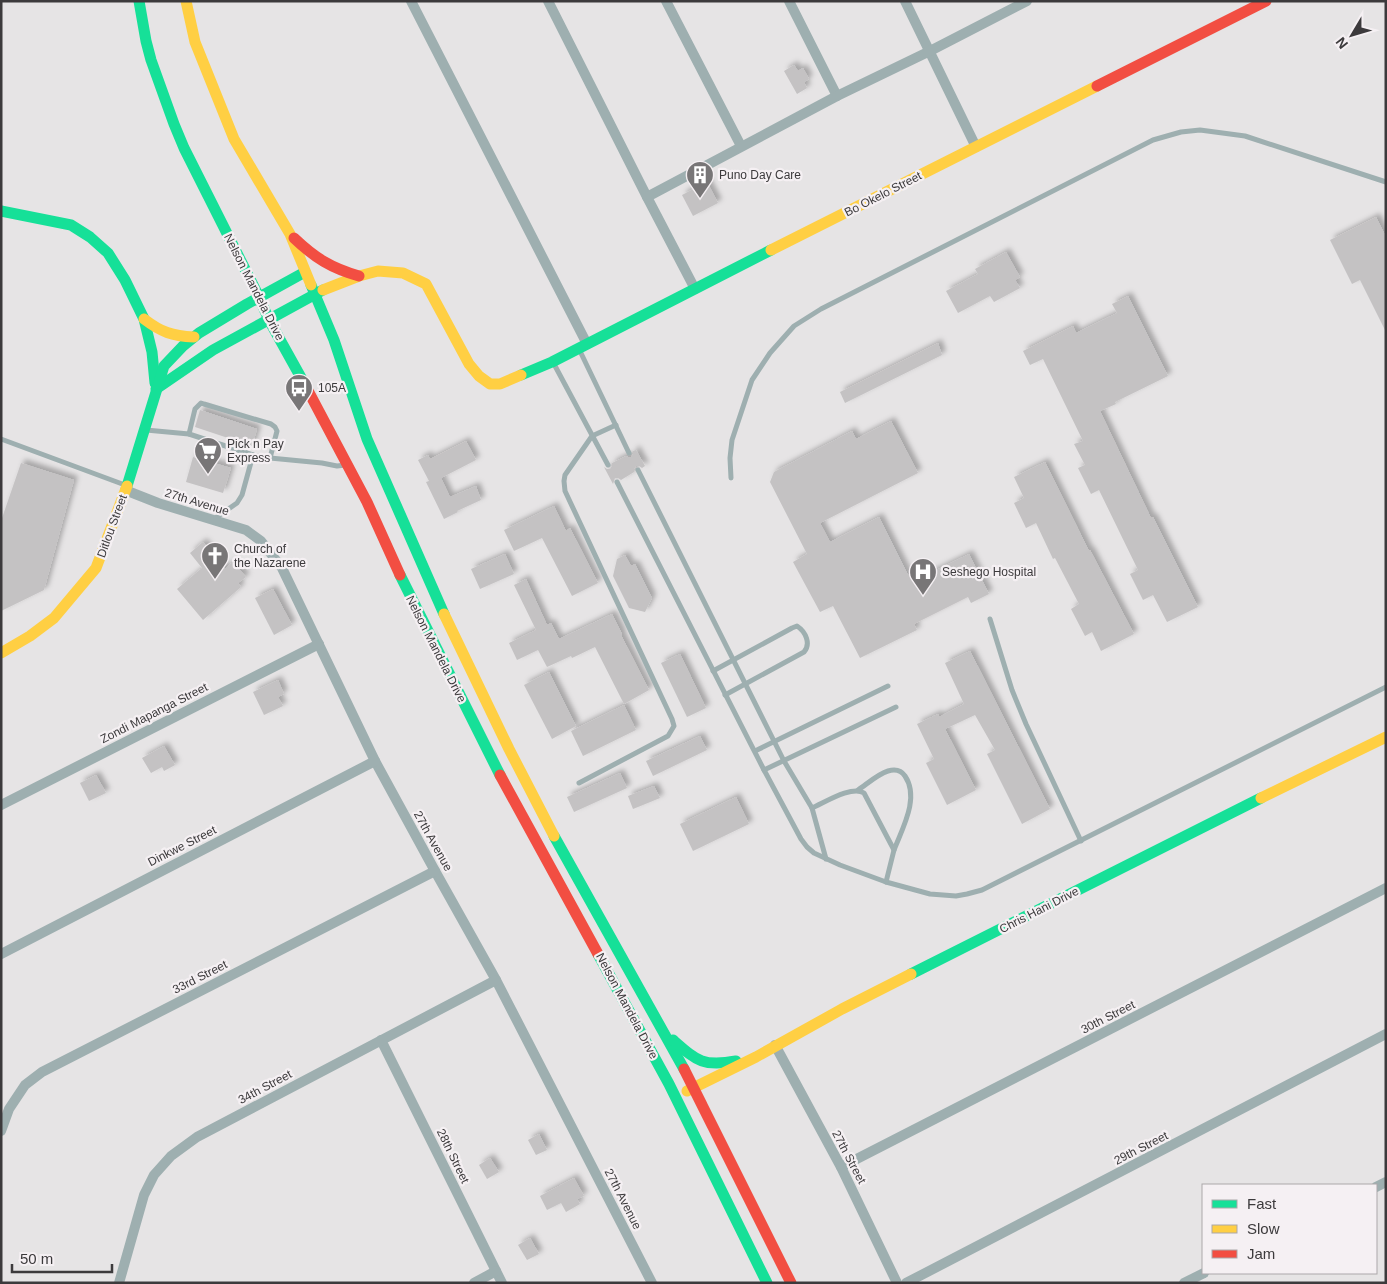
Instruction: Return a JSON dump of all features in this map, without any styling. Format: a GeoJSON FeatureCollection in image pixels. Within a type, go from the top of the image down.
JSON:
{"type":"FeatureCollection","features":[{"type":"Feature","properties":{"kind":"main road","name":"Nelson Mandela Drive"},"geometry":{"type":"LineString","coordinates":[[139,1],[151,60],[188,157],[269,320],[367,502],[408,594],[491,758],[675,1097],[766,1283]]}},
{"type":"Feature","properties":{"kind":"main road","name":"Nelson Mandela Drive"},"geometry":{"type":"LineString","coordinates":[[186,1],[195,42],[234,139],[290,234],[334,340],[367,439],[434,593],[547,823],[694,1087],[791,1283]]}},
{"type":"Feature","properties":{"kind":"main road","name":"Bo Okelo Street"},"geometry":{"type":"LineString","coordinates":[[359,276],[378,271],[403,272],[426,284],[469,364],[479,376],[490,384],[500,384],[583,347],[1266,1]]}},
{"type":"Feature","properties":{"kind":"main road"},"geometry":{"type":"LineString","coordinates":[[1,211],[71,225],[90,237],[108,253],[125,280],[144,319],[152,352],[156,389],[213,350],[328,287],[359,276]]}},
{"type":"Feature","properties":{"kind":"main road"},"geometry":{"type":"LineString","coordinates":[[290,234],[320,261],[342,272],[359,276]]}},
{"type":"Feature","properties":{"kind":"main road","name":"Ditlou Street"},"geometry":{"type":"LineString","coordinates":[[1,653],[30,636],[54,618],[96,568],[126,488],[164,366],[194,337],[305,272]]}},
{"type":"Feature","properties":{"kind":"main road"},"geometry":{"type":"LineString","coordinates":[[144,319],[162,332],[176,336],[194,337]]}},
{"type":"Feature","properties":{"kind":"main road","name":"Chris Hani Drive"},"geometry":{"type":"LineString","coordinates":[[675,1097],[1165,846],[1386,737]]}},
{"type":"Feature","properties":{"kind":"main road"},"geometry":{"type":"LineString","coordinates":[[664,1032],[690,1055],[705,1064],[718,1064],[756,1057]]}},
{"type":"Feature","properties":{"kind":"street"},"geometry":{"type":"LineString","coordinates":[[411,1],[583,347]]}},
{"type":"Feature","properties":{"kind":"street"},"geometry":{"type":"LineString","coordinates":[[548,1],[695,289]]}},
{"type":"Feature","properties":{"kind":"street"},"geometry":{"type":"LineString","coordinates":[[666,1],[741,146]]}},
{"type":"Feature","properties":{"kind":"street"},"geometry":{"type":"LineString","coordinates":[[789,1],[837,96]]}},
{"type":"Feature","properties":{"kind":"street"},"geometry":{"type":"LineString","coordinates":[[905,1],[976,147]]}},
{"type":"Feature","properties":{"kind":"street"},"geometry":{"type":"LineString","coordinates":[[647,197],[837,96],[1027,1]]}},
{"type":"Feature","properties":{"kind":"street","name":"27th Avenue"},"geometry":{"type":"LineString","coordinates":[[126,488],[158,503],[246,530],[261,542],[282,568],[375,761],[496,980],[652,1283]]}},
{"type":"Feature","properties":{"kind":"street","name":"Zondi Mapanga Street"},"geometry":{"type":"LineString","coordinates":[[1,805],[318,644]]}},
{"type":"Feature","properties":{"kind":"street","name":"Dinkwe Street"},"geometry":{"type":"LineString","coordinates":[[1,954],[375,761]]}},
{"type":"Feature","properties":{"kind":"street","name":"33rd Street"},"geometry":{"type":"LineString","coordinates":[[1,1131],[9,1109],[25,1085],[42,1072],[435,871]]}},
{"type":"Feature","properties":{"kind":"street","name":"30th Street"},"geometry":{"type":"LineString","coordinates":[[841,1167],[1386,888]]}},
{"type":"Feature","properties":{"kind":"street","name":"34th Street"},"geometry":{"type":"LineString","coordinates":[[119,1283],[144,1195],[154,1175],[171,1156],[197,1138],[496,980]]}},
{"type":"Feature","properties":{"kind":"street","name":"29th Street"},"geometry":{"type":"LineString","coordinates":[[906,1283],[1386,1034]]}},
{"type":"Feature","properties":{"kind":"street","name":"28th Street"},"geometry":{"type":"LineString","coordinates":[[381,1040],[502,1283]]}},
{"type":"Feature","properties":{"kind":"street","name":"27th Street"},"geometry":{"type":"LineString","coordinates":[[775,1045],[841,1167],[897,1283]]}},
{"type":"Feature","properties":{"kind":"street"},"geometry":{"type":"LineString","coordinates":[[474,1283],[496,1271]]}},
{"type":"Feature","properties":{"kind":"street"},"geometry":{"type":"LineString","coordinates":[[1184,1283],[1202,1274]]}},
{"type":"Feature","properties":{"kind":"lane"},"geometry":{"type":"LineString","coordinates":[[731,478],[730,458],[732,440],[752,380],[770,353],[794,326],[821,309],[1152,140],[1181,132],[1200,130],[1245,136],[1386,182]]}},
{"type":"Feature","properties":{"kind":"lane"},"geometry":{"type":"LineString","coordinates":[[583,347],[630,453]]}},
{"type":"Feature","properties":{"kind":"lane"},"geometry":{"type":"LineString","coordinates":[[552,362],[608,465]]}},
{"type":"Feature","properties":{"kind":"lane"},"geometry":{"type":"LineString","coordinates":[[189,434],[195,409],[201,403],[271,424],[275,427],[277,431],[270,458]]}},
{"type":"Feature","properties":{"kind":"lane"},"geometry":{"type":"LineString","coordinates":[[579,783],[668,736],[674,726],[672,718],[565,491],[565,475],[592,436],[616,425]]}},
{"type":"Feature","properties":{"kind":"lane"},"geometry":{"type":"LineString","coordinates":[[143,430],[189,434],[253,455],[270,458],[337,466],[347,465]]}},
{"type":"Feature","properties":{"kind":"lane"},"geometry":{"type":"LineString","coordinates":[[1,439],[126,488]]}},
{"type":"Feature","properties":{"kind":"lane"},"geometry":{"type":"LineString","coordinates":[[214,520],[237,503],[242,495],[253,455]]}},
{"type":"Feature","properties":{"kind":"lane"},"geometry":{"type":"LineString","coordinates":[[638,470],[774,742],[812,808],[826,859]]}},
{"type":"Feature","properties":{"kind":"lane"},"geometry":{"type":"LineString","coordinates":[[616,482],[764,770],[807,847],[814,853],[840,865],[886,882],[930,894],[950,896],[982,890],[1386,687]]}},
{"type":"Feature","properties":{"kind":"lane"},"geometry":{"type":"LineString","coordinates":[[990,619],[1012,690],[1081,841]]}},
{"type":"Feature","properties":{"kind":"lane"},"geometry":{"type":"LineString","coordinates":[[713,672],[797,626],[801,629],[808,642],[808,648],[804,652],[725,695]]}},
{"type":"Feature","properties":{"kind":"lane"},"geometry":{"type":"LineString","coordinates":[[755,751],[888,686]]}},
{"type":"Feature","properties":{"kind":"lane"},"geometry":{"type":"LineString","coordinates":[[764,770],[896,708]]}},
{"type":"Feature","properties":{"kind":"lane"},"geometry":{"type":"LineString","coordinates":[[812,808],[848,792],[858,790],[888,770],[904,773],[910,785],[910,807],[894,850],[886,882]]}},
{"type":"Feature","properties":{"kind":"lane"},"geometry":{"type":"LineString","coordinates":[[858,790],[867,797],[894,850]]}},
{"type":"Feature","properties":{"kind":"building"},"geometry":{"type":"Polygon","coordinates":[[[794,65],[798,71],[803,68],[809,79],[804,82],[807,88],[797,94],[784,71],[794,65]]]}},
{"type":"Feature","properties":{"kind":"building","name":"Puno Day Care"},"geometry":{"type":"Polygon","coordinates":[[[707,182],[718,203],[693,216],[682,195],[707,182]]]}},
{"type":"Feature","properties":{"kind":"building"},"geometry":{"type":"Polygon","coordinates":[[[1376,217],[1386,237],[1386,332],[1360,280],[1352,284],[1330,240],[1376,217]]]}},
{"type":"Feature","properties":{"kind":"building"},"geometry":{"type":"Polygon","coordinates":[[[1006,252],[1020,277],[1015,280],[1020,288],[994,302],[990,296],[958,313],[946,291],[978,274],[975,269],[1006,252]]]}},
{"type":"Feature","properties":{"kind":"building"},"geometry":{"type":"Polygon","coordinates":[[[1128,296],[1168,376],[1100,411],[1151,518],[1153,517],[1198,607],[1167,622],[1153,595],[1143,600],[1130,574],[1138,570],[1099,490],[1091,494],[1078,468],[1085,465],[1074,444],[1083,441],[1043,359],[1030,365],[1023,351],[1073,326],[1076,333],[1117,313],[1112,304],[1128,296]]]}},
{"type":"Feature","properties":{"kind":"building"},"geometry":{"type":"Polygon","coordinates":[[[938,343],[942,355],[845,403],[840,392],[938,343]]]}},
{"type":"Feature","properties":{"kind":"building"},"geometry":{"type":"Polygon","coordinates":[[[200,410],[257,429],[252,446],[195,427],[200,410]]]}},
{"type":"Feature","properties":{"kind":"building"},"geometry":{"type":"Polygon","coordinates":[[[891,421],[918,473],[820,523],[830,542],[879,517],[908,575],[923,568],[926,575],[969,554],[989,594],[971,603],[968,597],[914,624],[917,630],[860,658],[833,606],[820,612],[793,562],[807,554],[770,482],[774,472],[852,431],[856,439],[891,421]]]}},
{"type":"Feature","properties":{"kind":"building"},"geometry":{"type":"Polygon","coordinates":[[[466,441],[476,460],[441,478],[450,497],[476,486],[481,500],[444,519],[426,482],[429,481],[418,460],[428,455],[430,459],[466,441]]]}},
{"type":"Feature","properties":{"kind":"building"},"geometry":{"type":"Polygon","coordinates":[[[636,450],[645,466],[642,468],[636,466],[634,472],[621,480],[615,478],[613,484],[604,467],[610,469],[612,463],[626,456],[631,457],[633,451],[636,450]]]}},
{"type":"Feature","properties":{"kind":"building","name":"Pick n Pay Express"},"geometry":{"type":"Polygon","coordinates":[[[193,457],[231,468],[223,493],[186,482],[193,457]]]}},
{"type":"Feature","properties":{"kind":"building"},"geometry":{"type":"Polygon","coordinates":[[[1045,462],[1089,551],[1134,634],[1101,651],[1092,632],[1085,636],[1071,609],[1079,604],[1055,558],[1053,559],[1036,523],[1026,528],[1014,503],[1024,498],[1014,477],[1045,462]]]}},
{"type":"Feature","properties":{"kind":"building"},"geometry":{"type":"Polygon","coordinates":[[[21,463],[74,480],[44,590],[1,611],[1,521],[21,463]]]}},
{"type":"Feature","properties":{"kind":"building"},"geometry":{"type":"Polygon","coordinates":[[[554,506],[566,531],[570,528],[598,583],[572,596],[542,538],[514,551],[504,530],[554,506]]]}},
{"type":"Feature","properties":{"kind":"building","name":"Church of the Nazarene"},"geometry":{"type":"Polygon","coordinates":[[[203,542],[225,569],[233,562],[246,577],[238,583],[241,587],[203,620],[177,589],[202,568],[190,553],[203,542]]]}},
{"type":"Feature","properties":{"kind":"building"},"geometry":{"type":"Polygon","coordinates":[[[505,554],[514,574],[480,589],[471,569],[505,554]]]}},
{"type":"Feature","properties":{"kind":"building"},"geometry":{"type":"Polygon","coordinates":[[[625,555],[631,566],[635,564],[652,598],[645,612],[629,608],[613,576],[617,559],[625,555]]]}},
{"type":"Feature","properties":{"kind":"building"},"geometry":{"type":"Polygon","coordinates":[[[526,579],[547,625],[551,623],[559,639],[612,614],[649,690],[624,704],[595,647],[547,667],[538,650],[517,660],[509,643],[536,630],[514,585],[526,579]]]}},
{"type":"Feature","properties":{"kind":"building"},"geometry":{"type":"Polygon","coordinates":[[[273,589],[292,625],[274,635],[255,598],[273,589]]]}},
{"type":"Feature","properties":{"kind":"building"},"geometry":{"type":"Polygon","coordinates":[[[970,651],[1050,809],[1022,824],[987,754],[995,750],[975,715],[945,729],[976,790],[947,805],[926,763],[934,759],[917,724],[938,714],[939,717],[964,704],[945,663],[970,651]]]}},
{"type":"Feature","properties":{"kind":"building"},"geometry":{"type":"Polygon","coordinates":[[[680,654],[706,708],[687,717],[661,663],[680,654]]]}},
{"type":"Feature","properties":{"kind":"building"},"geometry":{"type":"Polygon","coordinates":[[[549,672],[576,726],[552,739],[524,685],[549,672]]]}},
{"type":"Feature","properties":{"kind":"building"},"geometry":{"type":"Polygon","coordinates":[[[278,680],[284,694],[278,697],[283,706],[264,715],[253,692],[278,680]]]}},
{"type":"Feature","properties":{"kind":"building"},"geometry":{"type":"Polygon","coordinates":[[[624,705],[636,730],[583,756],[571,731],[624,705]]]}},
{"type":"Feature","properties":{"kind":"building"},"geometry":{"type":"Polygon","coordinates":[[[700,736],[707,750],[653,776],[646,761],[700,736]]]}},
{"type":"Feature","properties":{"kind":"building"},"geometry":{"type":"Polygon","coordinates":[[[164,746],[175,765],[164,771],[162,767],[151,773],[142,758],[164,746]]]}},
{"type":"Feature","properties":{"kind":"building"},"geometry":{"type":"Polygon","coordinates":[[[620,773],[627,788],[574,812],[567,797],[620,773]]]}},
{"type":"Feature","properties":{"kind":"building"},"geometry":{"type":"Polygon","coordinates":[[[96,775],[106,793],[89,801],[80,783],[96,775]]]}},
{"type":"Feature","properties":{"kind":"building"},"geometry":{"type":"Polygon","coordinates":[[[654,786],[660,798],[633,809],[628,796],[654,786]]]}},
{"type":"Feature","properties":{"kind":"building"},"geometry":{"type":"Polygon","coordinates":[[[736,797],[749,824],[693,851],[680,824],[736,797]]]}},
{"type":"Feature","properties":{"kind":"building"},"geometry":{"type":"Polygon","coordinates":[[[539,1134],[547,1150],[536,1155],[528,1140],[539,1134]]]}},
{"type":"Feature","properties":{"kind":"building"},"geometry":{"type":"Polygon","coordinates":[[[490,1158],[499,1172],[487,1179],[479,1165],[490,1158]]]}},
{"type":"Feature","properties":{"kind":"building"},"geometry":{"type":"Polygon","coordinates":[[[574,1178],[584,1196],[577,1199],[580,1204],[566,1212],[561,1203],[547,1210],[540,1196],[574,1178]]]}},
{"type":"Feature","properties":{"kind":"building"},"geometry":{"type":"Polygon","coordinates":[[[530,1238],[539,1254],[527,1260],[518,1245],[530,1238]]]}},
{"type":"Feature","properties":{"kind":"traffic: fast"},"geometry":{"type":"LineString","coordinates":[[139,1],[151,60],[184,148],[269,320],[304,383]]}},
{"type":"Feature","properties":{"kind":"traffic: fast"},"geometry":{"type":"LineString","coordinates":[[1,211],[71,225],[90,237],[108,253],[125,280],[144,319],[152,352],[155,383]]}},
{"type":"Feature","properties":{"kind":"traffic: fast"},"geometry":{"type":"LineString","coordinates":[[521,375],[552,362],[771,250]]}},
{"type":"Feature","properties":{"kind":"traffic: fast"},"geometry":{"type":"LineString","coordinates":[[127,486],[164,366],[183,346],[199,333],[305,272]]}},
{"type":"Feature","properties":{"kind":"traffic: fast"},"geometry":{"type":"LineString","coordinates":[[311,285],[334,340],[367,439],[444,614]]}},
{"type":"Feature","properties":{"kind":"traffic: fast"},"geometry":{"type":"LineString","coordinates":[[156,389],[213,350],[323,290]]}},
{"type":"Feature","properties":{"kind":"traffic: fast"},"geometry":{"type":"LineString","coordinates":[[400,575],[500,775]]}},
{"type":"Feature","properties":{"kind":"traffic: fast"},"geometry":{"type":"LineString","coordinates":[[911,974],[1261,798]]}},
{"type":"Feature","properties":{"kind":"traffic: fast"},"geometry":{"type":"LineString","coordinates":[[554,836],[684,1069]]}},
{"type":"Feature","properties":{"kind":"traffic: fast"},"geometry":{"type":"LineString","coordinates":[[598,954],[669,1084],[767,1283]]}},
{"type":"Feature","properties":{"kind":"traffic: fast"},"geometry":{"type":"LineString","coordinates":[[673,1040],[701,1061],[708,1063],[736,1061]]}},
{"type":"Feature","properties":{"kind":"traffic: slow"},"geometry":{"type":"LineString","coordinates":[[186,1],[195,42],[234,139],[290,234],[311,285]]}},
{"type":"Feature","properties":{"kind":"traffic: slow"},"geometry":{"type":"LineString","coordinates":[[771,250],[1097,86]]}},
{"type":"Feature","properties":{"kind":"traffic: slow"},"geometry":{"type":"LineString","coordinates":[[323,290],[378,271],[403,273],[426,284],[469,364],[479,376],[490,384],[500,384],[521,375]]}},
{"type":"Feature","properties":{"kind":"traffic: slow"},"geometry":{"type":"LineString","coordinates":[[144,319],[167,332],[179,336],[194,337]]}},
{"type":"Feature","properties":{"kind":"traffic: slow"},"geometry":{"type":"LineString","coordinates":[[1,653],[30,636],[54,618],[96,568],[127,486]]}},
{"type":"Feature","properties":{"kind":"traffic: slow"},"geometry":{"type":"LineString","coordinates":[[444,614],[509,749],[554,836]]}},
{"type":"Feature","properties":{"kind":"traffic: slow"},"geometry":{"type":"LineString","coordinates":[[1261,798],[1386,737]]}},
{"type":"Feature","properties":{"kind":"traffic: slow"},"geometry":{"type":"LineString","coordinates":[[687,1091],[756,1057],[842,1009],[911,974]]}},
{"type":"Feature","properties":{"kind":"traffic: jam"},"geometry":{"type":"LineString","coordinates":[[1097,86],[1266,1]]}},
{"type":"Feature","properties":{"kind":"traffic: jam"},"geometry":{"type":"LineString","coordinates":[[294,238],[324,262],[359,276]]}},
{"type":"Feature","properties":{"kind":"traffic: jam"},"geometry":{"type":"LineString","coordinates":[[304,383],[367,502],[400,575]]}},
{"type":"Feature","properties":{"kind":"traffic: jam"},"geometry":{"type":"LineString","coordinates":[[500,775],[598,954]]}},
{"type":"Feature","properties":{"kind":"traffic: jam"},"geometry":{"type":"LineString","coordinates":[[684,1069],[791,1283]]}},
{"type":"Feature","properties":{"kind":"place","name":"Puno Day Care"},"geometry":{"type":"Point","coordinates":[700,199]}},
{"type":"Feature","properties":{"kind":"place","name":"105A"},"geometry":{"type":"Point","coordinates":[299,412]}},
{"type":"Feature","properties":{"kind":"place","name":"Pick n Pay Express"},"geometry":{"type":"Point","coordinates":[208,475]}},
{"type":"Feature","properties":{"kind":"place","name":"Church of the Nazarene"},"geometry":{"type":"Point","coordinates":[215,580]}},
{"type":"Feature","properties":{"kind":"place","name":"Seshego Hospital"},"geometry":{"type":"Point","coordinates":[923,596]}}]}
